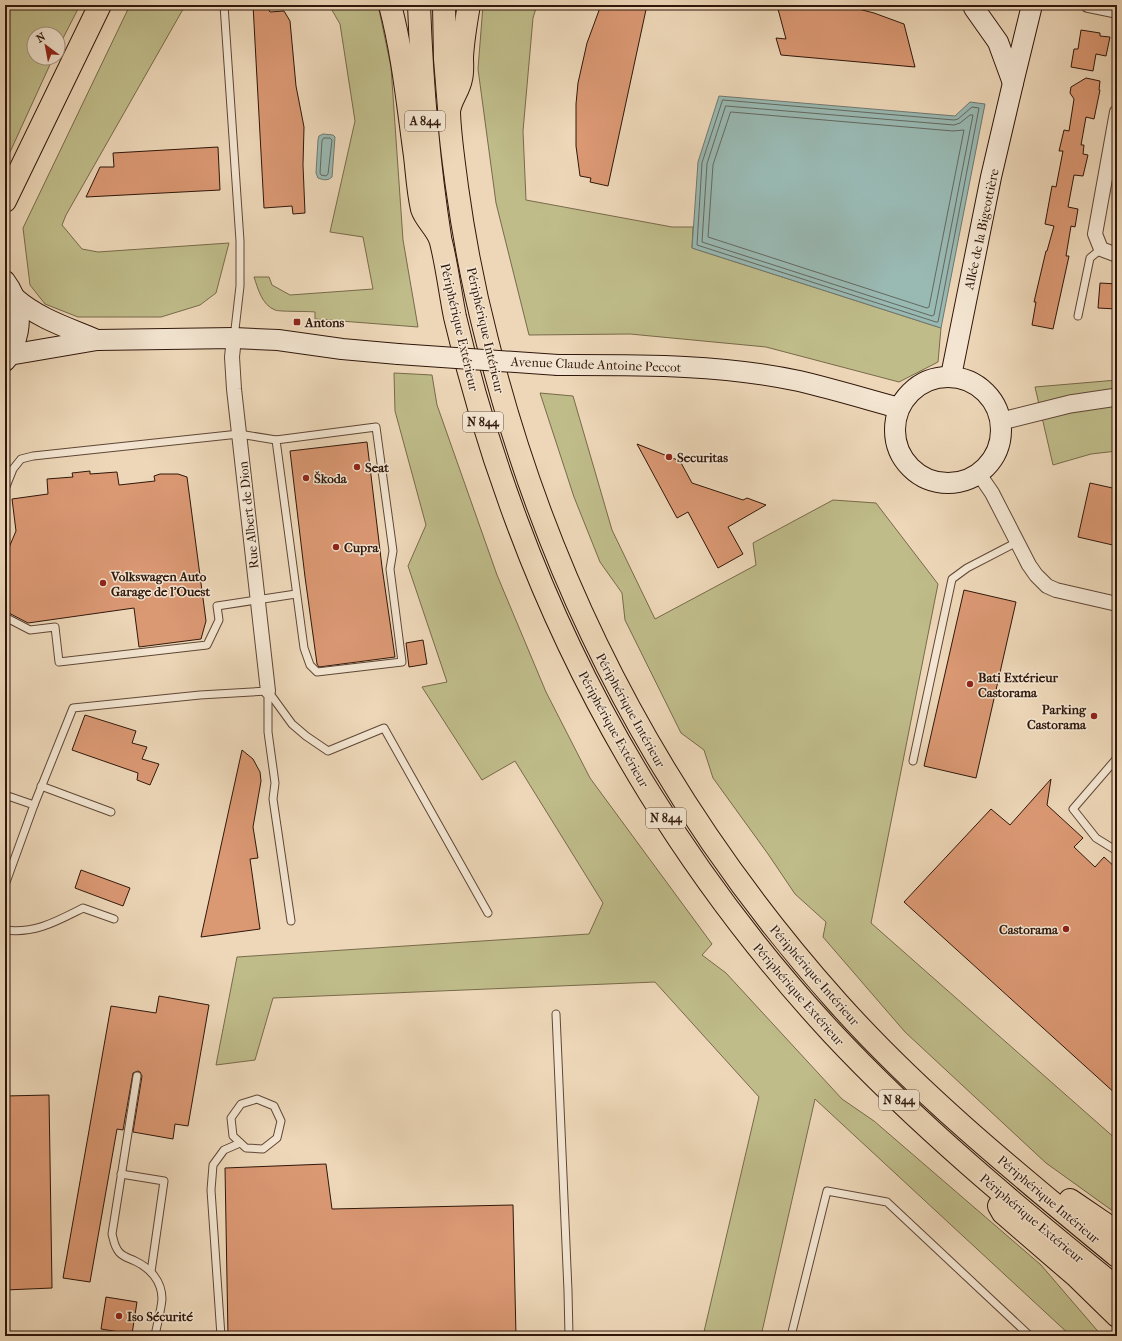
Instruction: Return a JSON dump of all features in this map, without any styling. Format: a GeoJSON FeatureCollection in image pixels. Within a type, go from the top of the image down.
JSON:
{"type":"FeatureCollection","features":[{"type":"Feature","properties":{"kind":"highway"},"geometry":{"type":"LineString","coordinates":[[390,5],[403,68],[423,212],[440,237]]}},
{"type":"Feature","properties":{"kind":"highway","name":"Périphérique Extérieur"},"geometry":{"type":"LineString","coordinates":[[419,5],[425,119],[433,193],[456,318],[470,378],[516,520],[548,601],[593,696],[626,756],[718,895],[798,994],[871,1073],[937,1136],[987,1180],[1117,1288]]}},
{"type":"Feature","properties":{"kind":"highway","name":"Périphérique Intérieur"},"geometry":{"type":"LineString","coordinates":[[444,5],[445,59],[453,161],[468,256],[498,387],[515,443],[555,555],[584,620],[616,684],[648,743],[688,808],[728,867],[773,926],[836,1001],[867,1035],[926,1093],[1117,1256]]}},
{"type":"Feature","properties":{"kind":"highway"},"geometry":{"type":"LineString","coordinates":[[449,108],[461,80],[462,52],[468,5]]}},
{"type":"Feature","properties":{"kind":"highway"},"geometry":{"type":"LineString","coordinates":[[5,201],[100,10]]}},
{"type":"Feature","properties":{"kind":"highway"},"geometry":{"type":"LineString","coordinates":[[974,1134],[1002,1142],[1073,1202],[1117,1232]]}},
{"type":"Feature","properties":{"kind":"highway"},"geometry":{"type":"LineString","coordinates":[[987,1180],[1003,1213],[1076,1276],[1117,1316]]}},
{"type":"Feature","properties":{"kind":"main road"},"geometry":{"type":"LineString","coordinates":[[974,5],[974,8],[998,42],[1013,83]]}},
{"type":"Feature","properties":{"kind":"main road","name":"Allée de la Bigeottière"},"geometry":{"type":"LineString","coordinates":[[951,376],[991,177],[1032,5]]}},
{"type":"Feature","properties":{"kind":"main road"},"geometry":{"type":"LineString","coordinates":[[5,281],[12,290],[20,316],[18,335],[7,358]]}},
{"type":"Feature","properties":{"kind":"main road","name":"Avenue Claude Antoine Peccot"},"geometry":{"type":"LineString","coordinates":[[15,298],[27,308],[47,319],[97,340]]}},
{"type":"Feature","properties":{"kind":"main road","name":"Avenue Claude Antoine Peccot"},"geometry":{"type":"LineString","coordinates":[[7,358],[97,340],[234,338],[278,340],[342,349],[398,354],[558,365],[657,366],[716,369],[799,381],[899,408]]}},
{"type":"Feature","properties":{"kind":"main road"},"geometry":{"type":"LineString","coordinates":[[951,376],[969,380],[984,390],[996,404],[1002,421],[1002,436],[998,451],[990,464],[979,474],[960,482],[941,483],[922,477],[907,464],[897,447],[894,427],[899,408],[908,394],[920,384],[935,378],[951,376]]}},
{"type":"Feature","properties":{"kind":"street"},"geometry":{"type":"LineString","coordinates":[[1088,5],[1117,11]]}},
{"type":"Feature","properties":{"kind":"street"},"geometry":{"type":"LineString","coordinates":[[1117,112],[1095,234],[1101,249],[1117,256]]}},
{"type":"Feature","properties":{"kind":"street","name":"Rue Albert de Dion"},"geometry":{"type":"LineString","coordinates":[[234,338],[232,357],[233,372],[268,691]]}},
{"type":"Feature","properties":{"kind":"street"},"geometry":{"type":"LineString","coordinates":[[1002,421],[1070,404],[1117,397]]}},
{"type":"Feature","properties":{"kind":"street"},"geometry":{"type":"LineString","coordinates":[[979,474],[992,493],[1036,575],[1047,586],[1069,593],[1117,604]]}},
{"type":"Feature","properties":{"kind":"lane"},"geometry":{"type":"LineString","coordinates":[[224,5],[240,241],[240,286],[234,338]]}},
{"type":"Feature","properties":{"kind":"lane"},"geometry":{"type":"LineString","coordinates":[[1078,316],[1090,258],[1101,249]]}},
{"type":"Feature","properties":{"kind":"lane"},"geometry":{"type":"LineString","coordinates":[[5,489],[13,469],[21,459],[33,456],[239,434],[276,440],[376,427],[393,551],[390,569],[402,662],[317,672],[310,665],[304,648],[276,440]]}},
{"type":"Feature","properties":{"kind":"lane"},"geometry":{"type":"LineString","coordinates":[[913,761],[952,579],[968,568],[1017,542]]}},
{"type":"Feature","properties":{"kind":"lane"},"geometry":{"type":"LineString","coordinates":[[5,617],[30,630],[55,627],[59,662],[207,645],[219,620],[217,606],[296,594]]}},
{"type":"Feature","properties":{"kind":"lane"},"geometry":{"type":"LineString","coordinates":[[5,885],[41,786],[73,708],[200,695],[268,691]]}},
{"type":"Feature","properties":{"kind":"lane"},"geometry":{"type":"LineString","coordinates":[[268,691],[292,724],[328,751],[384,728],[488,913]]}},
{"type":"Feature","properties":{"kind":"lane"},"geometry":{"type":"LineString","coordinates":[[268,691],[268,732],[275,783],[273,799],[291,921]]}},
{"type":"Feature","properties":{"kind":"lane"},"geometry":{"type":"LineString","coordinates":[[1117,758],[1072,808],[1096,838],[1117,851]]}},
{"type":"Feature","properties":{"kind":"lane"},"geometry":{"type":"LineString","coordinates":[[41,786],[111,812]]}},
{"type":"Feature","properties":{"kind":"lane"},"geometry":{"type":"LineString","coordinates":[[5,795],[34,805]]}},
{"type":"Feature","properties":{"kind":"lane"},"geometry":{"type":"LineString","coordinates":[[5,930],[16,932],[45,926],[83,908],[114,918]]}},
{"type":"Feature","properties":{"kind":"lane"},"geometry":{"type":"LineString","coordinates":[[556,1014],[569,1336]]}},
{"type":"Feature","properties":{"kind":"lane"},"geometry":{"type":"LineString","coordinates":[[137,1076],[112,1234],[114,1245],[119,1252],[146,1267],[156,1278],[162,1299],[155,1336]]}},
{"type":"Feature","properties":{"kind":"lane"},"geometry":{"type":"LineString","coordinates":[[257,1099],[274,1106],[281,1121],[277,1138],[263,1149],[246,1148],[240,1143],[233,1136],[231,1118],[241,1104],[257,1099]]}},
{"type":"Feature","properties":{"kind":"lane"},"geometry":{"type":"LineString","coordinates":[[221,1336],[211,1190],[213,1165],[224,1150],[240,1143]]}},
{"type":"Feature","properties":{"kind":"lane"},"geometry":{"type":"LineString","coordinates":[[121,1174],[164,1181],[151,1272]]}},
{"type":"Feature","properties":{"kind":"lane"},"geometry":{"type":"LineString","coordinates":[[791,1336],[827,1191],[887,1202],[1030,1336]]}},
{"type":"Feature","properties":{"kind":"shaded area"},"geometry":{"type":"Polygon","coordinates":[[[5,5],[80,5],[66,32],[66,26],[26,26],[26,66],[49,66],[5,163],[5,5]]]}},
{"type":"Feature","properties":{"kind":"shaded area"},"geometry":{"type":"Polygon","coordinates":[[[130,5],[187,5],[182,11],[66,215],[62,225],[82,249],[98,252],[229,243],[216,293],[200,305],[161,317],[78,317],[45,304],[30,285],[23,228],[130,5]]]}},
{"type":"Feature","properties":{"kind":"shaded area"},"geometry":{"type":"Polygon","coordinates":[[[329,5],[378,5],[391,67],[403,240],[418,327],[315,319],[315,312],[275,310],[264,301],[254,277],[269,277],[272,285],[290,295],[373,289],[363,237],[330,232],[355,121],[340,24],[329,5]]]}},
{"type":"Feature","properties":{"kind":"shaded area"},"geometry":{"type":"Polygon","coordinates":[[[483,5],[537,5],[533,18],[523,131],[526,200],[672,227],[693,227],[692,248],[941,328],[938,362],[899,382],[766,347],[630,334],[529,335],[496,203],[478,69],[483,5]]]}},
{"type":"Feature","properties":{"kind":"shaded area"},"geometry":{"type":"Polygon","coordinates":[[[394,373],[432,375],[437,405],[497,575],[546,692],[590,778],[712,944],[702,955],[726,973],[842,1099],[874,1121],[1041,1265],[1102,1336],[1071,1336],[815,1099],[761,1336],[703,1336],[759,1097],[655,982],[273,998],[255,1060],[216,1065],[237,957],[589,934],[603,903],[515,761],[482,780],[422,687],[447,682],[408,566],[426,525],[395,411],[394,373]]]}},
{"type":"Feature","properties":{"kind":"shaded area"},"geometry":{"type":"Polygon","coordinates":[[[1117,380],[1117,451],[1091,454],[1053,465],[1035,387],[1117,380]]]}},
{"type":"Feature","properties":{"kind":"shaded area"},"geometry":{"type":"Polygon","coordinates":[[[540,393],[573,396],[612,530],[655,619],[756,565],[753,543],[833,500],[876,503],[938,584],[871,923],[1117,1140],[1117,1214],[1046,1163],[905,1032],[823,937],[826,922],[795,894],[713,778],[704,750],[681,733],[625,620],[622,593],[600,562],[574,497],[540,393]]]}},
{"type":"Feature","properties":{"kind":"water"},"geometry":{"type":"Polygon","coordinates":[[[719,96],[955,116],[970,102],[985,104],[941,328],[692,248],[698,162],[719,96]]]}},
{"type":"Feature","properties":{"kind":"water"},"geometry":{"type":"Polygon","coordinates":[[[323,134],[333,135],[335,137],[332,177],[325,180],[318,178],[316,173],[318,140],[319,136],[323,134]]]}},
{"type":"Feature","properties":{"kind":"building"},"geometry":{"type":"Polygon","coordinates":[[[253,5],[266,5],[270,12],[284,11],[290,21],[296,86],[304,127],[303,165],[305,213],[293,214],[292,206],[264,208],[253,5]]]}},
{"type":"Feature","properties":{"kind":"building"},"geometry":{"type":"Polygon","coordinates":[[[601,5],[647,5],[608,186],[590,182],[591,178],[580,176],[576,146],[576,104],[578,83],[587,43],[601,5]]]}},
{"type":"Feature","properties":{"kind":"building"},"geometry":{"type":"Polygon","coordinates":[[[781,5],[843,5],[874,13],[904,24],[915,67],[781,55],[776,38],[786,39],[778,9],[782,9],[781,5]]]}},
{"type":"Feature","properties":{"kind":"building"},"geometry":{"type":"Polygon","coordinates":[[[1081,30],[1100,33],[1100,36],[1110,37],[1106,56],[1096,54],[1093,71],[1071,67],[1074,49],[1078,49],[1081,30]]]}},
{"type":"Feature","properties":{"kind":"building"},"geometry":{"type":"Polygon","coordinates":[[[1086,78],[1100,81],[1100,90],[1094,119],[1086,117],[1081,145],[1084,145],[1083,154],[1088,155],[1083,176],[1074,175],[1068,207],[1078,209],[1075,227],[1071,226],[1066,256],[1069,256],[1053,329],[1032,325],[1036,302],[1034,302],[1046,251],[1054,226],[1045,224],[1052,186],[1056,187],[1063,151],[1059,151],[1064,130],[1069,131],[1074,99],[1070,93],[1071,87],[1086,78]]]}},
{"type":"Feature","properties":{"kind":"building"},"geometry":{"type":"Polygon","coordinates":[[[218,147],[220,190],[86,197],[100,167],[114,167],[113,153],[218,147]]]}},
{"type":"Feature","properties":{"kind":"building"},"geometry":{"type":"Polygon","coordinates":[[[1100,283],[1117,284],[1117,309],[1098,308],[1100,283]]]}},
{"type":"Feature","properties":{"kind":"building"},"geometry":{"type":"Polygon","coordinates":[[[367,442],[382,567],[395,657],[319,667],[317,664],[305,577],[290,451],[367,442]]]}},
{"type":"Feature","properties":{"kind":"building"},"geometry":{"type":"Polygon","coordinates":[[[637,444],[680,461],[692,483],[743,500],[747,498],[766,505],[728,527],[743,554],[718,568],[688,512],[677,518],[637,444]]]}},
{"type":"Feature","properties":{"kind":"building","name":"Volkswagen Auto Garage de l'Ouest"},"geometry":{"type":"Polygon","coordinates":[[[90,471],[90,474],[117,472],[119,485],[155,481],[154,476],[160,474],[178,474],[187,477],[206,621],[201,639],[139,647],[134,608],[28,623],[5,611],[5,557],[16,531],[12,499],[48,494],[47,479],[73,477],[72,473],[90,471]]]}},
{"type":"Feature","properties":{"kind":"building"},"geometry":{"type":"Polygon","coordinates":[[[1090,483],[1117,489],[1117,546],[1078,537],[1090,483]]]}},
{"type":"Feature","properties":{"kind":"building","name":"Bati Extérieur Castorama"},"geometry":{"type":"Polygon","coordinates":[[[964,590],[1016,602],[976,778],[924,766],[964,590]]]}},
{"type":"Feature","properties":{"kind":"building"},"geometry":{"type":"Polygon","coordinates":[[[423,640],[427,664],[409,667],[406,643],[423,640]]]}},
{"type":"Feature","properties":{"kind":"building"},"geometry":{"type":"Polygon","coordinates":[[[85,715],[136,731],[132,743],[147,747],[142,759],[159,764],[150,785],[137,780],[138,773],[72,750],[85,715]]]}},
{"type":"Feature","properties":{"kind":"building"},"geometry":{"type":"Polygon","coordinates":[[[242,750],[253,759],[260,772],[261,781],[253,827],[258,858],[250,859],[260,929],[201,937],[242,750]]]}},
{"type":"Feature","properties":{"kind":"building"},"geometry":{"type":"Polygon","coordinates":[[[1051,779],[1047,805],[1083,838],[1074,847],[1095,867],[1104,857],[1117,869],[1117,1095],[904,902],[991,809],[1010,825],[1051,779]]]}},
{"type":"Feature","properties":{"kind":"building"},"geometry":{"type":"Polygon","coordinates":[[[81,870],[130,888],[123,906],[75,888],[81,870]]]}},
{"type":"Feature","properties":{"kind":"building"},"geometry":{"type":"Polygon","coordinates":[[[159,996],[209,1005],[188,1126],[175,1124],[173,1139],[133,1132],[142,1076],[138,1071],[133,1073],[123,1130],[117,1129],[90,1282],[63,1278],[111,1006],[156,1013],[159,996]]]}},
{"type":"Feature","properties":{"kind":"building"},"geometry":{"type":"Polygon","coordinates":[[[49,1095],[52,1288],[5,1290],[5,1096],[49,1095]]]}},
{"type":"Feature","properties":{"kind":"building"},"geometry":{"type":"Polygon","coordinates":[[[326,1164],[332,1209],[513,1205],[516,1336],[228,1336],[225,1168],[326,1164]]]}},
{"type":"Feature","properties":{"kind":"building","name":"Iso Sécurité"},"geometry":{"type":"Polygon","coordinates":[[[106,1297],[137,1302],[132,1334],[101,1329],[106,1297]]]}},
{"type":"Feature","properties":{"kind":"place","name":"Antons"},"geometry":{"type":"Point","coordinates":[297,322]}},
{"type":"Feature","properties":{"kind":"place","name":"Securitas"},"geometry":{"type":"Point","coordinates":[669,457]}},
{"type":"Feature","properties":{"kind":"place","name":"Seat"},"geometry":{"type":"Point","coordinates":[357,467]}},
{"type":"Feature","properties":{"kind":"place","name":"Škoda"},"geometry":{"type":"Point","coordinates":[306,478]}},
{"type":"Feature","properties":{"kind":"place","name":"Cupra"},"geometry":{"type":"Point","coordinates":[336,547]}},
{"type":"Feature","properties":{"kind":"place","name":"Volkswagen Auto Garage de l'Ouest"},"geometry":{"type":"Point","coordinates":[103,583]}},
{"type":"Feature","properties":{"kind":"place","name":"Bati Extérieur Castorama"},"geometry":{"type":"Point","coordinates":[970,684]}},
{"type":"Feature","properties":{"kind":"place","name":"Parking Castorama"},"geometry":{"type":"Point","coordinates":[1094,716]}},
{"type":"Feature","properties":{"kind":"place","name":"Castorama"},"geometry":{"type":"Point","coordinates":[1066,929]}},
{"type":"Feature","properties":{"kind":"place","name":"Iso Sécurité"},"geometry":{"type":"Point","coordinates":[119,1316]}}]}
